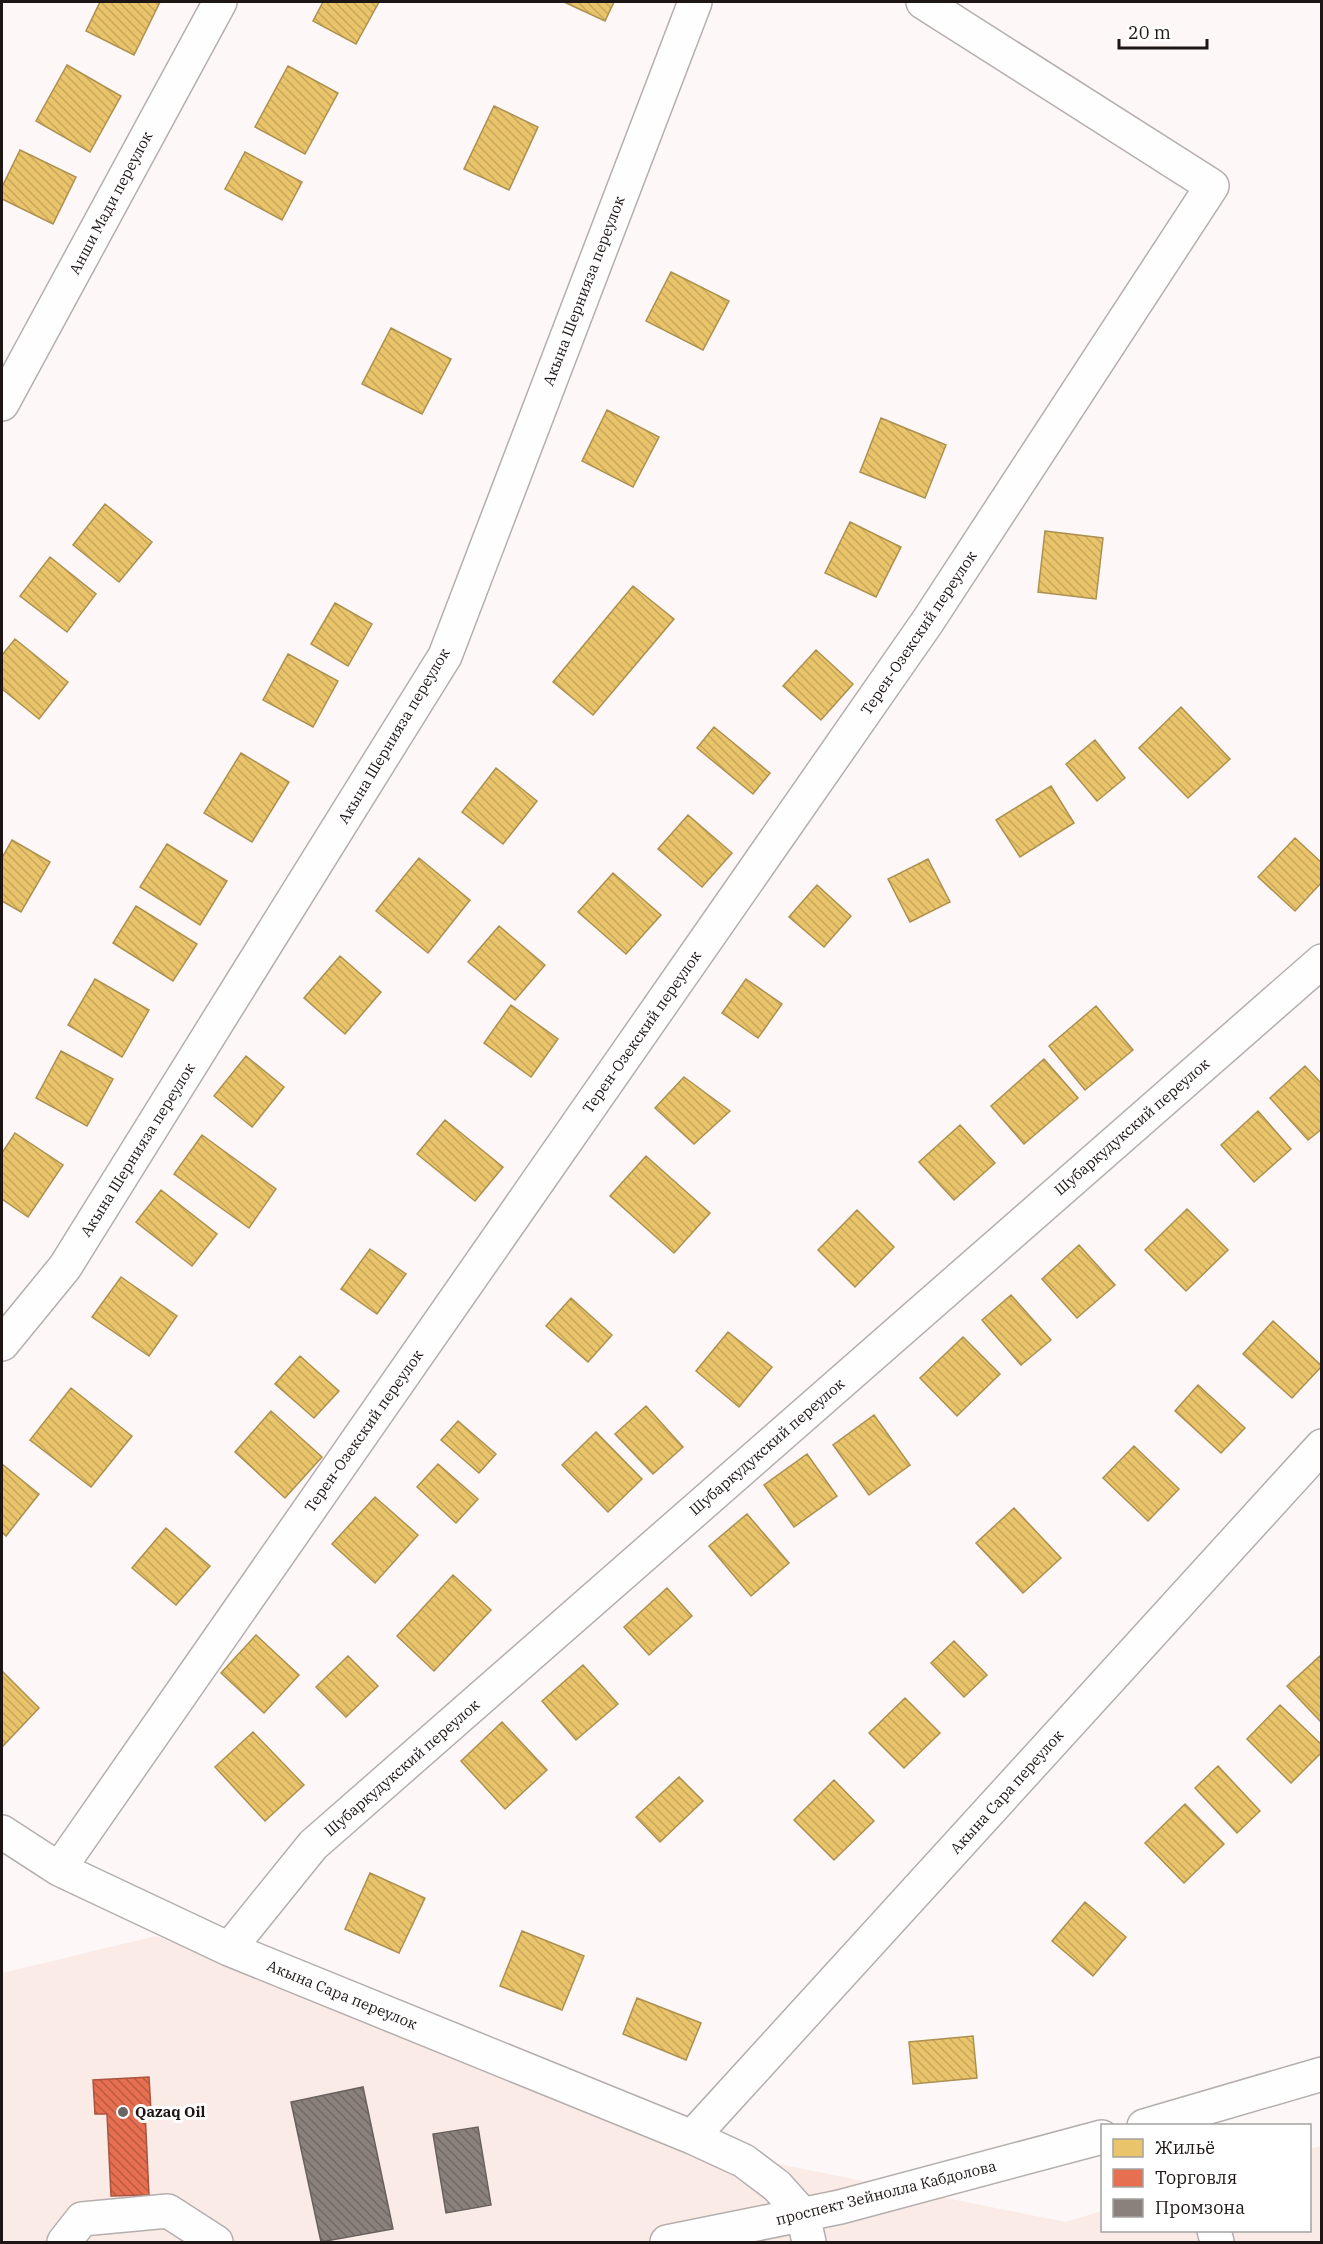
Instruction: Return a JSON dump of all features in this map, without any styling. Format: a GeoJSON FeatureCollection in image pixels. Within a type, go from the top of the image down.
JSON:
{"type":"FeatureCollection","features":[{"type":"Feature","properties":{"kind":"street","name":"Анши Мади переулок"},"geometry":{"type":"LineString","coordinates":[[2,404],[220,2]]}},
{"type":"Feature","properties":{"kind":"street","name":"Акына Шернияза переулок"},"geometry":{"type":"LineString","coordinates":[[2,1344],[65,1267],[445,656],[695,2]]}},
{"type":"Feature","properties":{"kind":"street","name":"Терен-Озекский переулок"},"geometry":{"type":"LineString","coordinates":[[59,1869],[928,621],[1212,186],[923,2]]}},
{"type":"Feature","properties":{"kind":"street","name":"Шубаркудукский переулок"},"geometry":{"type":"LineString","coordinates":[[229,1949],[314,1845],[1322,961]]}},
{"type":"Feature","properties":{"kind":"street","name":"Акына Сара переулок"},"geometry":{"type":"LineString","coordinates":[[692,2137],[1322,1446]]}},
{"type":"Feature","properties":{"kind":"street","name":"Акына Сара переулок"},"geometry":{"type":"LineString","coordinates":[[7,1840],[59,1869],[229,1949],[692,2137],[744,2161],[777,2186],[806,2229]]}},
{"type":"Feature","properties":{"kind":"street"},"geometry":{"type":"LineString","coordinates":[[1158,2124],[1187,2120],[1322,2074]]}},
{"type":"Feature","properties":{"kind":"street","name":"проспект Зейнолла Кабдолова"},"geometry":{"type":"LineString","coordinates":[[667,2242],[806,2229],[1101,2137]]}},
{"type":"Feature","properties":{"kind":"street"},"geometry":{"type":"LineString","coordinates":[[64,2242],[82,2219],[168,2211],[216,2242]]}},
{"type":"Feature","properties":{"kind":"shaded area"},"geometry":{"type":"Polygon","coordinates":[[[156,1936],[681,2144],[1065,2222],[1101,2211],[1101,2232],[1311,2232],[1311,2149],[1321,2146],[1321,2242],[2,2242],[2,1973],[156,1936]]]}},
{"type":"Feature","properties":{"kind":"building: Жильё"},"geometry":{"type":"Polygon","coordinates":[[[100,2],[160,2],[134,55],[86,31],[100,2]]]}},
{"type":"Feature","properties":{"kind":"building: Жильё"},"geometry":{"type":"Polygon","coordinates":[[[323,2],[379,2],[356,44],[313,21],[323,2]]]}},
{"type":"Feature","properties":{"kind":"building: Жильё"},"geometry":{"type":"Polygon","coordinates":[[[564,2],[614,2],[605,21],[564,2]]]}},
{"type":"Feature","properties":{"kind":"building: Жильё"},"geometry":{"type":"Polygon","coordinates":[[[67,65],[121,96],[90,152],[36,121],[67,65]]]}},
{"type":"Feature","properties":{"kind":"building: Жильё"},"geometry":{"type":"Polygon","coordinates":[[[288,66],[338,93],[305,154],[255,127],[288,66]]]}},
{"type":"Feature","properties":{"kind":"building: Жильё"},"geometry":{"type":"Polygon","coordinates":[[[494,106],[538,127],[509,190],[464,169],[494,106]]]}},
{"type":"Feature","properties":{"kind":"building: Жильё"},"geometry":{"type":"Polygon","coordinates":[[[20,150],[76,177],[53,224],[2,199],[2,187],[20,150]]]}},
{"type":"Feature","properties":{"kind":"building: Жильё"},"geometry":{"type":"Polygon","coordinates":[[[245,152],[302,182],[282,220],[225,189],[245,152]]]}},
{"type":"Feature","properties":{"kind":"building: Жильё"},"geometry":{"type":"Polygon","coordinates":[[[671,272],[729,301],[703,350],[646,321],[671,272]]]}},
{"type":"Feature","properties":{"kind":"building: Жильё"},"geometry":{"type":"Polygon","coordinates":[[[391,328],[451,359],[422,414],[362,384],[391,328]]]}},
{"type":"Feature","properties":{"kind":"building: Жильё"},"geometry":{"type":"Polygon","coordinates":[[[607,410],[659,437],[633,487],[582,461],[607,410]]]}},
{"type":"Feature","properties":{"kind":"building: Жильё"},"geometry":{"type":"Polygon","coordinates":[[[881,418],[946,445],[925,498],[860,472],[881,418]]]}},
{"type":"Feature","properties":{"kind":"building: Жильё"},"geometry":{"type":"Polygon","coordinates":[[[105,504],[152,542],[119,582],[73,545],[105,504]]]}},
{"type":"Feature","properties":{"kind":"building: Жильё"},"geometry":{"type":"Polygon","coordinates":[[[850,522],[901,547],[876,597],[825,573],[850,522]]]}},
{"type":"Feature","properties":{"kind":"building: Жильё"},"geometry":{"type":"Polygon","coordinates":[[[1045,531],[1103,538],[1096,599],[1038,592],[1045,531]]]}},
{"type":"Feature","properties":{"kind":"building: Жильё"},"geometry":{"type":"Polygon","coordinates":[[[50,557],[96,594],[67,632],[20,596],[50,557]]]}},
{"type":"Feature","properties":{"kind":"building: Жильё"},"geometry":{"type":"Polygon","coordinates":[[[633,586],[674,619],[593,715],[553,682],[633,586]]]}},
{"type":"Feature","properties":{"kind":"building: Жильё"},"geometry":{"type":"Polygon","coordinates":[[[335,603],[372,624],[348,666],[311,644],[335,603]]]}},
{"type":"Feature","properties":{"kind":"building: Жильё"},"geometry":{"type":"Polygon","coordinates":[[[15,639],[68,682],[39,719],[2,689],[2,655],[15,639]]]}},
{"type":"Feature","properties":{"kind":"building: Жильё"},"geometry":{"type":"Polygon","coordinates":[[[816,650],[853,684],[821,720],[783,686],[816,650]]]}},
{"type":"Feature","properties":{"kind":"building: Жильё"},"geometry":{"type":"Polygon","coordinates":[[[288,654],[338,681],[313,727],[263,700],[288,654]]]}},
{"type":"Feature","properties":{"kind":"building: Жильё"},"geometry":{"type":"Polygon","coordinates":[[[1181,707],[1230,759],[1188,798],[1139,748],[1181,707]]]}},
{"type":"Feature","properties":{"kind":"building: Жильё"},"geometry":{"type":"Polygon","coordinates":[[[714,727],[770,773],[753,794],[697,748],[714,727]]]}},
{"type":"Feature","properties":{"kind":"building: Жильё"},"geometry":{"type":"Polygon","coordinates":[[[1095,740],[1125,778],[1097,801],[1066,764],[1095,740]]]}},
{"type":"Feature","properties":{"kind":"building: Жильё"},"geometry":{"type":"Polygon","coordinates":[[[241,753],[289,782],[252,842],[204,813],[241,753]]]}},
{"type":"Feature","properties":{"kind":"building: Жильё"},"geometry":{"type":"Polygon","coordinates":[[[496,768],[537,801],[503,844],[462,812],[496,768]]]}},
{"type":"Feature","properties":{"kind":"building: Жильё"},"geometry":{"type":"Polygon","coordinates":[[[1051,786],[1074,823],[1020,857],[996,820],[1051,786]]]}},
{"type":"Feature","properties":{"kind":"building: Жильё"},"geometry":{"type":"Polygon","coordinates":[[[688,815],[732,853],[702,887],[658,849],[688,815]]]}},
{"type":"Feature","properties":{"kind":"building: Жильё"},"geometry":{"type":"Polygon","coordinates":[[[1295,838],[1322,863],[1322,882],[1295,911],[1258,877],[1295,838]]]}},
{"type":"Feature","properties":{"kind":"building: Жильё"},"geometry":{"type":"Polygon","coordinates":[[[12,840],[50,862],[21,912],[2,901],[2,858],[12,840]]]}},
{"type":"Feature","properties":{"kind":"building: Жильё"},"geometry":{"type":"Polygon","coordinates":[[[167,844],[227,881],[200,925],[140,887],[167,844]]]}},
{"type":"Feature","properties":{"kind":"building: Жильё"},"geometry":{"type":"Polygon","coordinates":[[[419,858],[470,900],[428,953],[376,911],[419,858]]]}},
{"type":"Feature","properties":{"kind":"building: Жильё"},"geometry":{"type":"Polygon","coordinates":[[[928,859],[950,902],[910,922],[888,879],[928,859]]]}},
{"type":"Feature","properties":{"kind":"building: Жильё"},"geometry":{"type":"Polygon","coordinates":[[[613,873],[661,915],[626,954],[578,912],[613,873]]]}},
{"type":"Feature","properties":{"kind":"building: Жильё"},"geometry":{"type":"Polygon","coordinates":[[[817,885],[851,916],[824,947],[789,917],[817,885]]]}},
{"type":"Feature","properties":{"kind":"building: Жильё"},"geometry":{"type":"Polygon","coordinates":[[[136,906],[197,944],[173,981],[113,943],[136,906]]]}},
{"type":"Feature","properties":{"kind":"building: Жильё"},"geometry":{"type":"Polygon","coordinates":[[[499,926],[545,965],[515,1000],[468,962],[499,926]]]}},
{"type":"Feature","properties":{"kind":"building: Жильё"},"geometry":{"type":"Polygon","coordinates":[[[340,956],[381,992],[345,1034],[304,998],[340,956]]]}},
{"type":"Feature","properties":{"kind":"building: Жильё"},"geometry":{"type":"Polygon","coordinates":[[[95,979],[149,1010],[122,1057],[68,1025],[95,979]]]}},
{"type":"Feature","properties":{"kind":"building: Жильё"},"geometry":{"type":"Polygon","coordinates":[[[746,979],[782,1004],[758,1038],[722,1013],[746,979]]]}},
{"type":"Feature","properties":{"kind":"building: Жильё"},"geometry":{"type":"Polygon","coordinates":[[[511,1005],[558,1039],[531,1077],[484,1043],[511,1005]]]}},
{"type":"Feature","properties":{"kind":"building: Жильё"},"geometry":{"type":"Polygon","coordinates":[[[1096,1006],[1133,1050],[1085,1090],[1049,1046],[1096,1006]]]}},
{"type":"Feature","properties":{"kind":"building: Жильё"},"geometry":{"type":"Polygon","coordinates":[[[61,1051],[113,1079],[87,1126],[36,1098],[61,1051]]]}},
{"type":"Feature","properties":{"kind":"building: Жильё"},"geometry":{"type":"Polygon","coordinates":[[[246,1056],[284,1087],[252,1127],[214,1096],[246,1056]]]}},
{"type":"Feature","properties":{"kind":"building: Жильё"},"geometry":{"type":"Polygon","coordinates":[[[1044,1059],[1078,1098],[1024,1144],[991,1106],[1044,1059]]]}},
{"type":"Feature","properties":{"kind":"building: Жильё"},"geometry":{"type":"Polygon","coordinates":[[[1305,1066],[1322,1084],[1322,1129],[1308,1140],[1270,1098],[1305,1066]]]}},
{"type":"Feature","properties":{"kind":"building: Жильё"},"geometry":{"type":"Polygon","coordinates":[[[684,1077],[730,1111],[694,1144],[655,1108],[684,1077]]]}},
{"type":"Feature","properties":{"kind":"building: Жильё"},"geometry":{"type":"Polygon","coordinates":[[[1258,1111],[1291,1149],[1254,1182],[1221,1145],[1258,1111]]]}},
{"type":"Feature","properties":{"kind":"building: Жильё"},"geometry":{"type":"Polygon","coordinates":[[[445,1120],[503,1167],[475,1201],[417,1154],[445,1120]]]}},
{"type":"Feature","properties":{"kind":"building: Жильё"},"geometry":{"type":"Polygon","coordinates":[[[960,1125],[995,1163],[954,1200],[919,1162],[960,1125]]]}},
{"type":"Feature","properties":{"kind":"building: Жильё"},"geometry":{"type":"Polygon","coordinates":[[[15,1133],[63,1165],[28,1217],[2,1199],[2,1153],[15,1133]]]}},
{"type":"Feature","properties":{"kind":"building: Жильё"},"geometry":{"type":"Polygon","coordinates":[[[202,1135],[276,1189],[249,1228],[174,1174],[202,1135]]]}},
{"type":"Feature","properties":{"kind":"building: Жильё"},"geometry":{"type":"Polygon","coordinates":[[[646,1156],[710,1213],[674,1253],[610,1196],[646,1156]]]}},
{"type":"Feature","properties":{"kind":"building: Жильё"},"geometry":{"type":"Polygon","coordinates":[[[161,1190],[217,1234],[192,1266],[136,1222],[161,1190]]]}},
{"type":"Feature","properties":{"kind":"building: Жильё"},"geometry":{"type":"Polygon","coordinates":[[[1187,1209],[1228,1250],[1186,1291],[1145,1250],[1187,1209]]]}},
{"type":"Feature","properties":{"kind":"building: Жильё"},"geometry":{"type":"Polygon","coordinates":[[[857,1210],[894,1247],[855,1287],[818,1250],[857,1210]]]}},
{"type":"Feature","properties":{"kind":"building: Жильё"},"geometry":{"type":"Polygon","coordinates":[[[1079,1245],[1115,1285],[1077,1318],[1042,1279],[1079,1245]]]}},
{"type":"Feature","properties":{"kind":"building: Жильё"},"geometry":{"type":"Polygon","coordinates":[[[370,1249],[406,1274],[377,1314],[341,1289],[370,1249]]]}},
{"type":"Feature","properties":{"kind":"building: Жильё"},"geometry":{"type":"Polygon","coordinates":[[[121,1277],[177,1316],[149,1356],[92,1317],[121,1277]]]}},
{"type":"Feature","properties":{"kind":"building: Жильё"},"geometry":{"type":"Polygon","coordinates":[[[1011,1295],[1051,1340],[1021,1365],[982,1320],[1011,1295]]]}},
{"type":"Feature","properties":{"kind":"building: Жильё"},"geometry":{"type":"Polygon","coordinates":[[[571,1298],[612,1335],[588,1362],[546,1326],[571,1298]]]}},
{"type":"Feature","properties":{"kind":"building: Жильё"},"geometry":{"type":"Polygon","coordinates":[[[1273,1321],[1322,1366],[1292,1398],[1243,1354],[1273,1321]]]}},
{"type":"Feature","properties":{"kind":"building: Жильё"},"geometry":{"type":"Polygon","coordinates":[[[728,1332],[772,1367],[739,1407],[696,1371],[728,1332]]]}},
{"type":"Feature","properties":{"kind":"building: Жильё"},"geometry":{"type":"Polygon","coordinates":[[[963,1337],[1000,1374],[957,1416],[920,1378],[963,1337]]]}},
{"type":"Feature","properties":{"kind":"building: Жильё"},"geometry":{"type":"Polygon","coordinates":[[[300,1356],[339,1391],[314,1418],[275,1384],[300,1356]]]}},
{"type":"Feature","properties":{"kind":"building: Жильё"},"geometry":{"type":"Polygon","coordinates":[[[1198,1385],[1245,1428],[1221,1453],[1175,1411],[1198,1385]]]}},
{"type":"Feature","properties":{"kind":"building: Жильё"},"geometry":{"type":"Polygon","coordinates":[[[71,1388],[132,1436],[91,1487],[30,1440],[71,1388]]]}},
{"type":"Feature","properties":{"kind":"building: Жильё"},"geometry":{"type":"Polygon","coordinates":[[[646,1406],[683,1447],[653,1474],[615,1434],[646,1406]]]}},
{"type":"Feature","properties":{"kind":"building: Жильё"},"geometry":{"type":"Polygon","coordinates":[[[271,1411],[322,1457],[285,1498],[235,1452],[271,1411]]]}},
{"type":"Feature","properties":{"kind":"building: Жильё"},"geometry":{"type":"Polygon","coordinates":[[[874,1415],[910,1465],[869,1495],[833,1445],[874,1415]]]}},
{"type":"Feature","properties":{"kind":"building: Жильё"},"geometry":{"type":"Polygon","coordinates":[[[458,1421],[496,1454],[479,1473],[441,1440],[458,1421]]]}},
{"type":"Feature","properties":{"kind":"building: Жильё"},"geometry":{"type":"Polygon","coordinates":[[[596,1432],[642,1479],[608,1512],[562,1465],[596,1432]]]}},
{"type":"Feature","properties":{"kind":"building: Жильё"},"geometry":{"type":"Polygon","coordinates":[[[1134,1446],[1179,1489],[1148,1521],[1103,1478],[1134,1446]]]}},
{"type":"Feature","properties":{"kind":"building: Жильё"},"geometry":{"type":"Polygon","coordinates":[[[807,1454],[837,1496],[794,1527],[764,1485],[807,1454]]]}},
{"type":"Feature","properties":{"kind":"building: Жильё"},"geometry":{"type":"Polygon","coordinates":[[[2,1464],[39,1494],[6,1536],[2,1532],[2,1464]]]}},
{"type":"Feature","properties":{"kind":"building: Жильё"},"geometry":{"type":"Polygon","coordinates":[[[438,1464],[478,1499],[456,1523],[417,1487],[438,1464]]]}},
{"type":"Feature","properties":{"kind":"building: Жильё"},"geometry":{"type":"Polygon","coordinates":[[[375,1497],[418,1535],[375,1583],[332,1544],[375,1497]]]}},
{"type":"Feature","properties":{"kind":"building: Жильё"},"geometry":{"type":"Polygon","coordinates":[[[1014,1508],[1061,1558],[1023,1593],[976,1543],[1014,1508]]]}},
{"type":"Feature","properties":{"kind":"building: Жильё"},"geometry":{"type":"Polygon","coordinates":[[[747,1514],[789,1563],[751,1596],[709,1546],[747,1514]]]}},
{"type":"Feature","properties":{"kind":"building: Жильё"},"geometry":{"type":"Polygon","coordinates":[[[166,1528],[210,1566],[176,1605],[132,1568],[166,1528]]]}},
{"type":"Feature","properties":{"kind":"building: Жильё"},"geometry":{"type":"Polygon","coordinates":[[[453,1575],[491,1610],[434,1671],[397,1636],[453,1575]]]}},
{"type":"Feature","properties":{"kind":"building: Жильё"},"geometry":{"type":"Polygon","coordinates":[[[667,1588],[692,1616],[649,1655],[624,1627],[667,1588]]]}},
{"type":"Feature","properties":{"kind":"building: Жильё"},"geometry":{"type":"Polygon","coordinates":[[[256,1635],[299,1675],[264,1713],[221,1673],[256,1635]]]}},
{"type":"Feature","properties":{"kind":"building: Жильё"},"geometry":{"type":"Polygon","coordinates":[[[954,1641],[987,1675],[964,1697],[931,1663],[954,1641]]]}},
{"type":"Feature","properties":{"kind":"building: Жильё"},"geometry":{"type":"Polygon","coordinates":[[[348,1656],[378,1686],[346,1717],[316,1687],[348,1656]]]}},
{"type":"Feature","properties":{"kind":"building: Жильё"},"geometry":{"type":"Polygon","coordinates":[[[1320,1656],[1322,1659],[1322,1723],[1287,1686],[1320,1656]]]}},
{"type":"Feature","properties":{"kind":"building: Жильё"},"geometry":{"type":"Polygon","coordinates":[[[583,1665],[618,1704],[576,1740],[542,1701],[583,1665]]]}},
{"type":"Feature","properties":{"kind":"building: Жильё"},"geometry":{"type":"Polygon","coordinates":[[[2,1671],[39,1708],[2,1747],[2,1671]]]}},
{"type":"Feature","properties":{"kind":"building: Жильё"},"geometry":{"type":"Polygon","coordinates":[[[905,1698],[940,1733],[904,1768],[869,1733],[905,1698]]]}},
{"type":"Feature","properties":{"kind":"building: Жильё"},"geometry":{"type":"Polygon","coordinates":[[[1280,1705],[1322,1745],[1322,1752],[1291,1783],[1247,1739],[1280,1705]]]}},
{"type":"Feature","properties":{"kind":"building: Жильё"},"geometry":{"type":"Polygon","coordinates":[[[502,1722],[547,1770],[505,1809],[461,1761],[502,1722]]]}},
{"type":"Feature","properties":{"kind":"building: Жильё"},"geometry":{"type":"Polygon","coordinates":[[[253,1732],[304,1785],[265,1821],[215,1767],[253,1732]]]}},
{"type":"Feature","properties":{"kind":"building: Жильё"},"geometry":{"type":"Polygon","coordinates":[[[1218,1766],[1260,1811],[1237,1833],[1195,1788],[1218,1766]]]}},
{"type":"Feature","properties":{"kind":"building: Жильё"},"geometry":{"type":"Polygon","coordinates":[[[679,1777],[703,1801],[660,1842],[636,1817],[679,1777]]]}},
{"type":"Feature","properties":{"kind":"building: Жильё"},"geometry":{"type":"Polygon","coordinates":[[[834,1780],[874,1821],[834,1860],[794,1820],[834,1780]]]}},
{"type":"Feature","properties":{"kind":"building: Жильё"},"geometry":{"type":"Polygon","coordinates":[[[1185,1804],[1224,1844],[1184,1883],[1145,1843],[1185,1804]]]}},
{"type":"Feature","properties":{"kind":"building: Жильё"},"geometry":{"type":"Polygon","coordinates":[[[370,1873],[425,1898],[399,1953],[345,1929],[370,1873]]]}},
{"type":"Feature","properties":{"kind":"building: Жильё"},"geometry":{"type":"Polygon","coordinates":[[[1085,1902],[1126,1937],[1093,1976],[1052,1941],[1085,1902]]]}},
{"type":"Feature","properties":{"kind":"building: Жильё"},"geometry":{"type":"Polygon","coordinates":[[[522,1931],[584,1956],[562,2010],[500,1986],[522,1931]]]}},
{"type":"Feature","properties":{"kind":"building: Жильё"},"geometry":{"type":"Polygon","coordinates":[[[637,1998],[701,2023],[686,2060],[623,2034],[637,1998]]]}},
{"type":"Feature","properties":{"kind":"building: Жильё"},"geometry":{"type":"Polygon","coordinates":[[[973,2036],[977,2078],[913,2084],[909,2042],[973,2036]]]}},
{"type":"Feature","properties":{"kind":"building: Торговля"},"geometry":{"type":"Polygon","coordinates":[[[149,2077],[151,2111],[145,2111],[149,2195],[111,2196],[107,2114],[95,2114],[93,2080],[149,2077]]]}},
{"type":"Feature","properties":{"kind":"building: Промзона"},"geometry":{"type":"Polygon","coordinates":[[[363,2087],[393,2229],[321,2242],[291,2102],[363,2087]]]}},
{"type":"Feature","properties":{"kind":"building: Промзона"},"geometry":{"type":"Polygon","coordinates":[[[478,2127],[491,2205],[446,2213],[433,2134],[478,2127]]]}},
{"type":"Feature","properties":{"kind":"place","name":"Qazaq Oil"},"geometry":{"type":"Point","coordinates":[123,2112]}}]}
